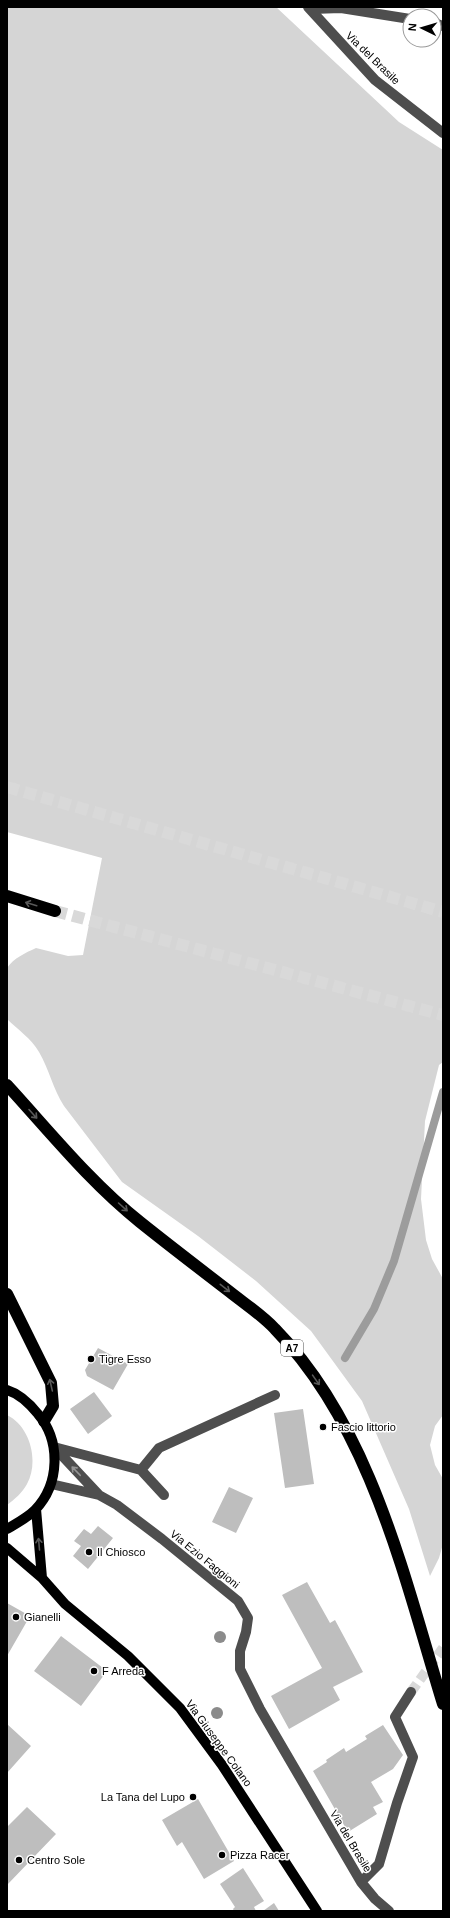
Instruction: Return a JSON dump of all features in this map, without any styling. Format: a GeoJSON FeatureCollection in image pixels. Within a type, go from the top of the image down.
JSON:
{"type":"FeatureCollection","features":[{"type":"Feature","properties":{"kind":"highway"},"geometry":{"type":"LineString","coordinates":[[7,896],[55,911]]}},
{"type":"Feature","properties":{"kind":"highway","name":"A7"},"geometry":{"type":"LineString","coordinates":[[7,1085],[96,1183],[139,1221],[275,1328],[306,1366],[332,1403],[367,1474],[391,1537],[443,1704]]}},
{"type":"Feature","properties":{"kind":"highway"},"geometry":{"type":"LineString","coordinates":[[7,1294],[51,1383],[53,1406],[44,1421]]}},
{"type":"Feature","properties":{"kind":"main road"},"geometry":{"type":"LineString","coordinates":[[7,1390],[29,1403],[44,1421],[54,1447],[55,1466],[51,1484],[36,1509],[22,1521],[7,1529]]}},
{"type":"Feature","properties":{"kind":"main road"},"geometry":{"type":"LineString","coordinates":[[36,1509],[42,1578]]}},
{"type":"Feature","properties":{"kind":"main road","name":"Via Giuseppe Colano"},"geometry":{"type":"LineString","coordinates":[[7,1548],[42,1578],[65,1604],[128,1656],[180,1708],[222,1765],[317,1911]]}},
{"type":"Feature","properties":{"kind":"street","name":"Via del Brasile"},"geometry":{"type":"LineString","coordinates":[[310,8],[341,8],[402,18]]}},
{"type":"Feature","properties":{"kind":"street","name":"Via del Brasile"},"geometry":{"type":"LineString","coordinates":[[310,8],[332,35],[375,80],[443,133]]}},
{"type":"Feature","properties":{"kind":"street"},"geometry":{"type":"LineString","coordinates":[[141,1470],[159,1448],[275,1395]]}},
{"type":"Feature","properties":{"kind":"street"},"geometry":{"type":"LineString","coordinates":[[54,1447],[141,1470],[164,1495]]}},
{"type":"Feature","properties":{"kind":"street","name":"Via Ezio Faggioni"},"geometry":{"type":"LineString","coordinates":[[54,1447],[99,1495]]}},
{"type":"Feature","properties":{"kind":"street","name":"Via Ezio Faggioni"},"geometry":{"type":"LineString","coordinates":[[51,1484],[99,1495],[117,1505],[157,1535],[238,1602],[248,1618],[246,1632],[240,1651],[240,1669]]}},
{"type":"Feature","properties":{"kind":"street","name":"Via del Brasile"},"geometry":{"type":"LineString","coordinates":[[240,1669],[260,1709],[362,1882],[379,1864],[397,1802],[413,1757],[395,1717],[411,1692]]}},
{"type":"Feature","properties":{"kind":"street"},"geometry":{"type":"LineString","coordinates":[[362,1882],[375,1899],[389,1911]]}},
{"type":"Feature","properties":{"kind":"shaded area"},"geometry":{"type":"Polygon","coordinates":[[[7,7],[276,7],[399,122],[443,150],[443,1062],[439,1065],[425,1121],[421,1199],[426,1240],[432,1259],[443,1279],[443,1415],[435,1426],[430,1445],[435,1465],[443,1479],[443,1544],[439,1558],[430,1576],[409,1509],[362,1401],[311,1331],[256,1281],[198,1236],[122,1182],[64,1106],[36,1047],[7,1019],[7,968],[13,961],[36,948],[68,956],[83,955],[102,858],[7,832],[7,7]]]}},
{"type":"Feature","properties":{"kind":"shaded area"},"geometry":{"type":"Polygon","coordinates":[[[7,1415],[22,1428],[27,1436],[32,1456],[32,1466],[31,1475],[27,1484],[18,1496],[7,1505],[7,1415]]]}},
{"type":"Feature","properties":{"kind":"building"},"geometry":{"type":"Polygon","coordinates":[[[98,1348],[128,1364],[113,1390],[87,1376],[85,1370],[98,1348]]]}},
{"type":"Feature","properties":{"kind":"building"},"geometry":{"type":"Polygon","coordinates":[[[94,1392],[112,1416],[88,1434],[70,1409],[94,1392]]]}},
{"type":"Feature","properties":{"kind":"building"},"geometry":{"type":"Polygon","coordinates":[[[303,1409],[314,1484],[285,1488],[274,1413],[303,1409]]]}},
{"type":"Feature","properties":{"kind":"building"},"geometry":{"type":"Polygon","coordinates":[[[229,1487],[253,1498],[236,1533],[212,1522],[229,1487]]]}},
{"type":"Feature","properties":{"kind":"building","name":"Il Chiosco"},"geometry":{"type":"Polygon","coordinates":[[[98,1526],[113,1538],[88,1569],[73,1556],[81,1546],[74,1541],[84,1529],[91,1534],[98,1526]]]}},
{"type":"Feature","properties":{"kind":"building"},"geometry":{"type":"Polygon","coordinates":[[[307,1582],[330,1623],[335,1620],[363,1672],[333,1687],[340,1700],[289,1729],[271,1696],[322,1668],[282,1595],[307,1582]]]}},
{"type":"Feature","properties":{"kind":"building"},"geometry":{"type":"Polygon","coordinates":[[[7,1603],[30,1616],[7,1656],[7,1603]]]}},
{"type":"Feature","properties":{"kind":"building"},"geometry":{"type":"Polygon","coordinates":[[[61,1636],[107,1671],[81,1706],[34,1671],[61,1636]]]}},
{"type":"Feature","properties":{"kind":"building"},"geometry":{"type":"Polygon","coordinates":[[[7,1724],[31,1746],[7,1773],[7,1724]]]}},
{"type":"Feature","properties":{"kind":"building"},"geometry":{"type":"Polygon","coordinates":[[[383,1725],[403,1755],[393,1769],[371,1782],[383,1802],[373,1807],[377,1814],[348,1832],[313,1771],[344,1748],[346,1752],[367,1739],[365,1736],[383,1725]]]}},
{"type":"Feature","properties":{"kind":"building"},"geometry":{"type":"Polygon","coordinates":[[[198,1799],[234,1861],[204,1879],[182,1842],[177,1846],[162,1820],[198,1799]]]}},
{"type":"Feature","properties":{"kind":"building","name":"Centro Sole"},"geometry":{"type":"Polygon","coordinates":[[[27,1807],[56,1834],[7,1885],[7,1827],[27,1807]]]}},
{"type":"Feature","properties":{"kind":"building"},"geometry":{"type":"Polygon","coordinates":[[[243,1868],[264,1901],[254,1907],[256,1911],[234,1911],[233,1909],[235,1907],[220,1884],[243,1868]]]}},
{"type":"Feature","properties":{"kind":"building"},"geometry":{"type":"Polygon","coordinates":[[[274,1903],[279,1911],[263,1911],[274,1903]]]}},
{"type":"Feature","properties":{"kind":"waterway"},"geometry":{"type":"LineString","coordinates":[[345,1358],[374,1309],[394,1261],[443,1092]]}},
{"type":"Feature","properties":{"kind":"tunnel"},"geometry":{"type":"LineString","coordinates":[[7,787],[443,912]]}},
{"type":"Feature","properties":{"kind":"tunnel"},"geometry":{"type":"LineString","coordinates":[[55,911],[443,1015]]}},
{"type":"Feature","properties":{"kind":"tunnel"},"geometry":{"type":"LineString","coordinates":[[411,1692],[443,1648]]}},
{"type":"Feature","properties":{"kind":"place","name":"Tigre Esso"},"geometry":{"type":"Point","coordinates":[91,1359]}},
{"type":"Feature","properties":{"kind":"place","name":"Fascio littorio"},"geometry":{"type":"Point","coordinates":[323,1427]}},
{"type":"Feature","properties":{"kind":"place","name":"Il Chiosco"},"geometry":{"type":"Point","coordinates":[89,1552]}},
{"type":"Feature","properties":{"kind":"place","name":"Gianelli"},"geometry":{"type":"Point","coordinates":[16,1617]}},
{"type":"Feature","properties":{"kind":"place","name":"F Arreda"},"geometry":{"type":"Point","coordinates":[94,1671]}},
{"type":"Feature","properties":{"kind":"place","name":"La Tana del Lupo"},"geometry":{"type":"Point","coordinates":[193,1797]}},
{"type":"Feature","properties":{"kind":"place","name":"Pizza Racer"},"geometry":{"type":"Point","coordinates":[222,1855]}},
{"type":"Feature","properties":{"kind":"place","name":"Centro Sole"},"geometry":{"type":"Point","coordinates":[19,1860]}}]}
